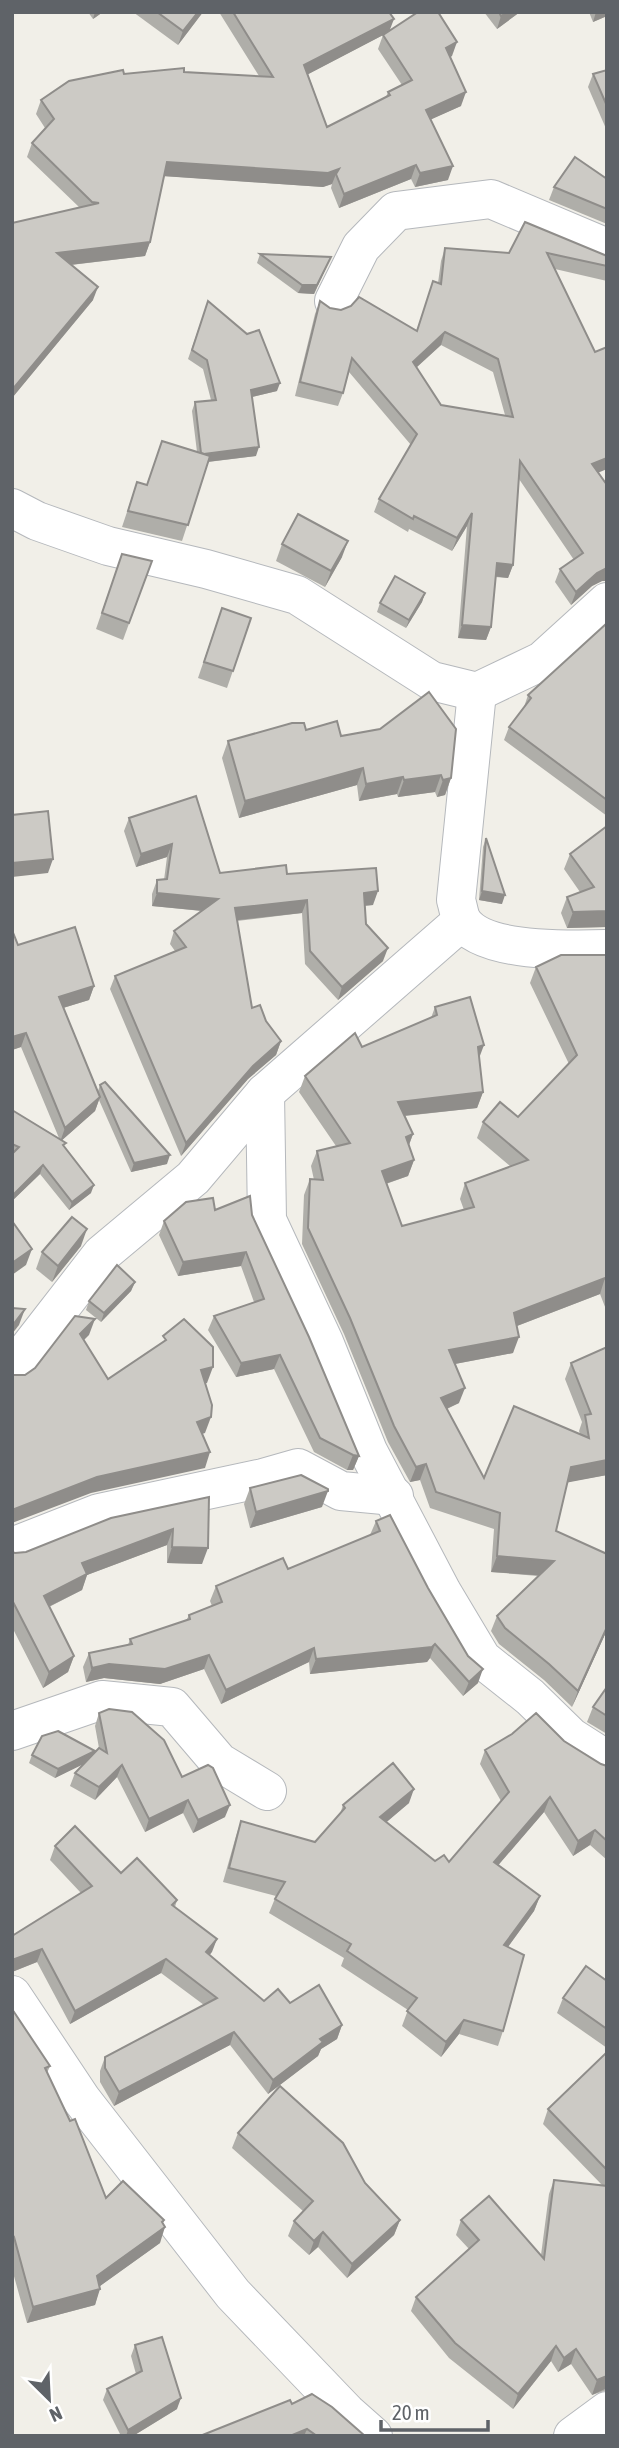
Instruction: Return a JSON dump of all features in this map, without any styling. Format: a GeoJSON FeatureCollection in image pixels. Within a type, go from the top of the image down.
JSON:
{"type":"FeatureCollection","features":[{"type":"Feature","properties":{"kind":"street"},"geometry":{"type":"LineString","coordinates":[[334,301],[361,247],[396,211],[491,199],[607,248]]}},
{"type":"Feature","properties":{"kind":"street"},"geometry":{"type":"LineString","coordinates":[[12,508],[37,521],[108,546],[206,569],[297,595],[432,681],[477,692],[542,661],[607,602]]}},
{"type":"Feature","properties":{"kind":"street"},"geometry":{"type":"LineString","coordinates":[[477,692],[456,900],[462,920],[481,937],[550,950],[607,949]]}},
{"type":"Feature","properties":{"kind":"street"},"geometry":{"type":"LineString","coordinates":[[12,1370],[102,1254],[193,1178],[265,1093],[462,920]]}},
{"type":"Feature","properties":{"kind":"street"},"geometry":{"type":"LineString","coordinates":[[265,1093],[267,1220],[324,1342],[368,1451],[394,1496],[442,1592],[482,1660],[530,1696],[571,1737],[607,1760]]}},
{"type":"Feature","properties":{"kind":"street"},"geometry":{"type":"LineString","coordinates":[[12,1547],[99,1513],[298,1468],[341,1491],[394,1496]]}},
{"type":"Feature","properties":{"kind":"street"},"geometry":{"type":"LineString","coordinates":[[12,1731],[36,1720],[102,1700],[172,1707],[219,1762],[267,1791]]}},
{"type":"Feature","properties":{"kind":"street"},"geometry":{"type":"LineString","coordinates":[[12,1995],[82,2100],[233,2294],[347,2413],[373,2436]]}},
{"type":"Feature","properties":{"kind":"street"},"geometry":{"type":"LineString","coordinates":[[573,2436],[607,2411]]}},
{"type":"Feature","properties":{"kind":"building"},"geometry":{"type":"Polygon","coordinates":[[[157,12],[198,12],[183,31],[157,12]]]}},
{"type":"Feature","properties":{"kind":"building"},"geometry":{"type":"Polygon","coordinates":[[[233,12],[389,12],[394,19],[304,65],[327,127],[390,95],[388,92],[412,80],[383,35],[418,12],[438,12],[457,42],[446,48],[466,92],[426,110],[453,166],[420,173],[416,165],[344,194],[336,174],[339,169],[328,173],[167,162],[150,242],[57,253],[98,287],[12,390],[12,223],[99,203],[92,202],[32,143],[54,119],[41,100],[69,81],[123,70],[124,74],[184,68],[184,72],[273,77],[233,12]]]}},
{"type":"Feature","properties":{"kind":"building"},"geometry":{"type":"Polygon","coordinates":[[[607,70],[607,106],[593,74],[607,70]]]}},
{"type":"Feature","properties":{"kind":"building"},"geometry":{"type":"Polygon","coordinates":[[[575,157],[607,179],[607,209],[554,187],[575,157]]]}},
{"type":"Feature","properties":{"kind":"building"},"geometry":{"type":"Polygon","coordinates":[[[525,222],[607,256],[607,266],[547,253],[595,352],[607,347],[607,458],[592,464],[607,485],[607,568],[597,573],[576,592],[560,569],[583,553],[520,461],[513,565],[497,563],[491,627],[462,625],[472,513],[457,538],[414,516],[413,519],[379,499],[417,434],[352,358],[343,393],[300,382],[320,301],[330,308],[341,310],[351,306],[359,297],[417,331],[433,281],[441,284],[445,248],[509,253],[525,222]],[[445,332],[413,362],[441,405],[513,417],[498,359],[445,332]]]}},
{"type":"Feature","properties":{"kind":"building"},"geometry":{"type":"Polygon","coordinates":[[[260,254],[331,257],[317,285],[302,285],[260,254]]]}},
{"type":"Feature","properties":{"kind":"building"},"geometry":{"type":"Polygon","coordinates":[[[208,301],[247,334],[259,330],[280,383],[251,390],[259,447],[201,453],[195,402],[216,400],[207,360],[192,350],[208,301]]]}},
{"type":"Feature","properties":{"kind":"building"},"geometry":{"type":"Polygon","coordinates":[[[162,441],[210,456],[188,525],[128,511],[137,482],[147,485],[162,441]]]}},
{"type":"Feature","properties":{"kind":"building"},"geometry":{"type":"Polygon","coordinates":[[[298,514],[348,541],[331,571],[282,544],[298,514]]]}},
{"type":"Feature","properties":{"kind":"building"},"geometry":{"type":"Polygon","coordinates":[[[122,554],[152,561],[129,623],[102,613],[122,554]]]}},
{"type":"Feature","properties":{"kind":"building"},"geometry":{"type":"Polygon","coordinates":[[[395,576],[425,593],[409,620],[380,603],[395,576]]]}},
{"type":"Feature","properties":{"kind":"building"},"geometry":{"type":"Polygon","coordinates":[[[222,608],[251,618],[233,671],[204,662],[222,608]]]}},
{"type":"Feature","properties":{"kind":"building"},"geometry":{"type":"Polygon","coordinates":[[[607,623],[607,800],[509,727],[531,698],[528,695],[607,623]]]}},
{"type":"Feature","properties":{"kind":"building"},"geometry":{"type":"Polygon","coordinates":[[[429,692],[456,729],[451,778],[443,780],[441,775],[404,780],[403,777],[366,784],[363,768],[245,801],[228,741],[292,723],[304,723],[306,730],[337,721],[341,736],[380,729],[429,692]]]}},
{"type":"Feature","properties":{"kind":"building"},"geometry":{"type":"Polygon","coordinates":[[[196,796],[220,873],[286,865],[287,874],[376,868],[378,891],[364,893],[366,924],[388,948],[342,987],[310,951],[307,900],[235,908],[252,1008],[260,1005],[266,1021],[281,1041],[253,1066],[186,1143],[115,976],[186,947],[174,931],[218,899],[157,893],[157,880],[167,879],[172,844],[141,854],[129,818],[196,796]]]}},
{"type":"Feature","properties":{"kind":"building"},"geometry":{"type":"Polygon","coordinates":[[[48,811],[53,859],[12,863],[12,815],[48,811]]]}},
{"type":"Feature","properties":{"kind":"building"},"geometry":{"type":"Polygon","coordinates":[[[607,826],[607,911],[573,912],[567,897],[594,887],[570,854],[607,826]]]}},
{"type":"Feature","properties":{"kind":"building"},"geometry":{"type":"Polygon","coordinates":[[[486,838],[505,895],[482,891],[486,838]]]}},
{"type":"Feature","properties":{"kind":"building"},"geometry":{"type":"Polygon","coordinates":[[[75,927],[94,986],[59,997],[100,1097],[65,1128],[26,1033],[12,1037],[12,930],[18,945],[75,927]]]}},
{"type":"Feature","properties":{"kind":"building"},"geometry":{"type":"Polygon","coordinates":[[[561,955],[607,955],[607,1282],[605,1278],[514,1313],[519,1337],[449,1350],[465,1388],[441,1398],[484,1478],[514,1406],[589,1438],[585,1415],[591,1414],[571,1363],[607,1347],[607,1460],[571,1467],[556,1531],[607,1554],[607,1627],[578,1691],[505,1628],[497,1616],[554,1561],[497,1556],[500,1513],[436,1492],[426,1464],[416,1467],[394,1426],[350,1318],[308,1228],[310,1179],[323,1180],[317,1151],[350,1143],[305,1076],[355,1033],[362,1047],[437,1015],[435,1007],[470,997],[484,1045],[478,1047],[483,1092],[398,1102],[413,1134],[406,1137],[414,1160],[382,1171],[402,1226],[474,1207],[465,1183],[528,1160],[483,1122],[500,1102],[518,1117],[577,1055],[536,967],[561,955]]]}},
{"type":"Feature","properties":{"kind":"building"},"geometry":{"type":"Polygon","coordinates":[[[105,1082],[170,1155],[134,1163],[100,1085],[105,1082]]]}},
{"type":"Feature","properties":{"kind":"building"},"geometry":{"type":"Polygon","coordinates":[[[12,1110],[66,1143],[63,1145],[94,1185],[72,1202],[43,1165],[13,1195],[12,1154],[19,1147],[12,1144],[12,1110]]]}},
{"type":"Feature","properties":{"kind":"building"},"geometry":{"type":"Polygon","coordinates":[[[250,1196],[252,1215],[309,1337],[359,1456],[320,1438],[280,1355],[241,1363],[214,1316],[264,1299],[246,1252],[183,1262],[164,1221],[186,1202],[213,1198],[215,1210],[250,1196]]]}},
{"type":"Feature","properties":{"kind":"building"},"geometry":{"type":"Polygon","coordinates":[[[72,1217],[87,1229],[58,1266],[42,1252],[72,1217]]]}},
{"type":"Feature","properties":{"kind":"building"},"geometry":{"type":"Polygon","coordinates":[[[12,1221],[32,1249],[12,1263],[12,1221]]]}},
{"type":"Feature","properties":{"kind":"building"},"geometry":{"type":"Polygon","coordinates":[[[117,1265],[135,1282],[104,1313],[89,1301],[117,1265]]]}},
{"type":"Feature","properties":{"kind":"building"},"geometry":{"type":"Polygon","coordinates":[[[12,1308],[25,1309],[12,1326],[12,1308]]]}},
{"type":"Feature","properties":{"kind":"building"},"geometry":{"type":"Polygon","coordinates":[[[75,1316],[95,1319],[80,1334],[108,1379],[166,1340],[163,1336],[184,1319],[213,1347],[213,1367],[201,1370],[212,1405],[211,1417],[197,1422],[210,1452],[97,1477],[12,1510],[12,1375],[25,1375],[35,1368],[75,1316]]]}},
{"type":"Feature","properties":{"kind":"building"},"geometry":{"type":"Polygon","coordinates":[[[301,1475],[328,1491],[256,1512],[250,1488],[301,1475]]]}},
{"type":"Feature","properties":{"kind":"building"},"geometry":{"type":"Polygon","coordinates":[[[209,1497],[208,1548],[172,1547],[173,1529],[82,1563],[87,1574],[44,1596],[74,1656],[49,1672],[12,1600],[12,1552],[26,1552],[111,1518],[209,1497]]]}},
{"type":"Feature","properties":{"kind":"building"},"geometry":{"type":"Polygon","coordinates":[[[390,1515],[468,1656],[483,1669],[469,1682],[435,1644],[432,1647],[316,1659],[314,1648],[226,1690],[209,1655],[165,1669],[109,1664],[92,1668],[89,1653],[132,1644],[130,1639],[190,1619],[189,1615],[222,1602],[216,1586],[283,1558],[288,1569],[380,1531],[376,1521],[390,1515]]]}},
{"type":"Feature","properties":{"kind":"building"},"geometry":{"type":"Polygon","coordinates":[[[607,1687],[607,1716],[593,1707],[607,1687]]]}},
{"type":"Feature","properties":{"kind":"building"},"geometry":{"type":"Polygon","coordinates":[[[109,1709],[132,1712],[164,1740],[182,1777],[208,1765],[213,1768],[230,1805],[198,1820],[188,1800],[149,1819],[122,1765],[99,1787],[75,1773],[99,1748],[107,1753],[99,1713],[109,1709]]]}},
{"type":"Feature","properties":{"kind":"building"},"geometry":{"type":"Polygon","coordinates":[[[536,1713],[564,1741],[607,1766],[607,1841],[595,1830],[578,1841],[550,1797],[494,1862],[540,1896],[504,1945],[524,1955],[503,2031],[464,2020],[446,2042],[407,2011],[417,1998],[347,1951],[351,1944],[275,1899],[285,1882],[229,1868],[241,1821],[315,1842],[345,1808],[343,1805],[393,1763],[414,1789],[380,1817],[435,1861],[444,1855],[449,1862],[509,1792],[485,1750],[512,1734],[536,1713]]]}},
{"type":"Feature","properties":{"kind":"building"},"geometry":{"type":"Polygon","coordinates":[[[58,1731],[95,1751],[58,1769],[32,1755],[42,1736],[58,1731]]]}},
{"type":"Feature","properties":{"kind":"building"},"geometry":{"type":"Polygon","coordinates":[[[75,1826],[121,1873],[137,1858],[177,1900],[172,1905],[217,1939],[206,1952],[264,2001],[278,1989],[290,2003],[319,1985],[342,2025],[320,2039],[323,2042],[273,2080],[234,2032],[119,2092],[105,2068],[105,2057],[217,1998],[166,1959],[75,2011],[42,1949],[12,1960],[12,1936],[92,1886],[55,1846],[75,1826]]]}},
{"type":"Feature","properties":{"kind":"building"},"geometry":{"type":"Polygon","coordinates":[[[586,1966],[607,1981],[607,2029],[563,1998],[586,1966]]]}},
{"type":"Feature","properties":{"kind":"building"},"geometry":{"type":"Polygon","coordinates":[[[12,2009],[50,2066],[45,2068],[70,2121],[75,2119],[106,2198],[123,2181],[164,2220],[162,2222],[165,2227],[97,2276],[100,2289],[33,2307],[14,2237],[12,2238],[12,2009]]]}},
{"type":"Feature","properties":{"kind":"building"},"geometry":{"type":"Polygon","coordinates":[[[607,2052],[607,2170],[548,2109],[607,2052]]]}},
{"type":"Feature","properties":{"kind":"building"},"geometry":{"type":"Polygon","coordinates":[[[280,2086],[343,2143],[365,2183],[400,2220],[352,2264],[323,2232],[314,2241],[294,2221],[313,2201],[238,2133],[280,2086]]]}},
{"type":"Feature","properties":{"kind":"building"},"geometry":{"type":"Polygon","coordinates":[[[554,2180],[607,2186],[607,2376],[597,2380],[576,2349],[564,2358],[556,2346],[518,2394],[455,2343],[416,2297],[479,2240],[461,2220],[489,2196],[544,2259],[554,2180]]]}},
{"type":"Feature","properties":{"kind":"building"},"geometry":{"type":"Polygon","coordinates":[[[162,2337],[181,2398],[128,2430],[107,2389],[142,2371],[135,2345],[162,2337]]]}},
{"type":"Feature","properties":{"kind":"building"},"geometry":{"type":"Polygon","coordinates":[[[312,2394],[332,2407],[365,2436],[317,2436],[307,2429],[290,2436],[200,2436],[290,2400],[292,2404],[312,2394]]]}}]}
